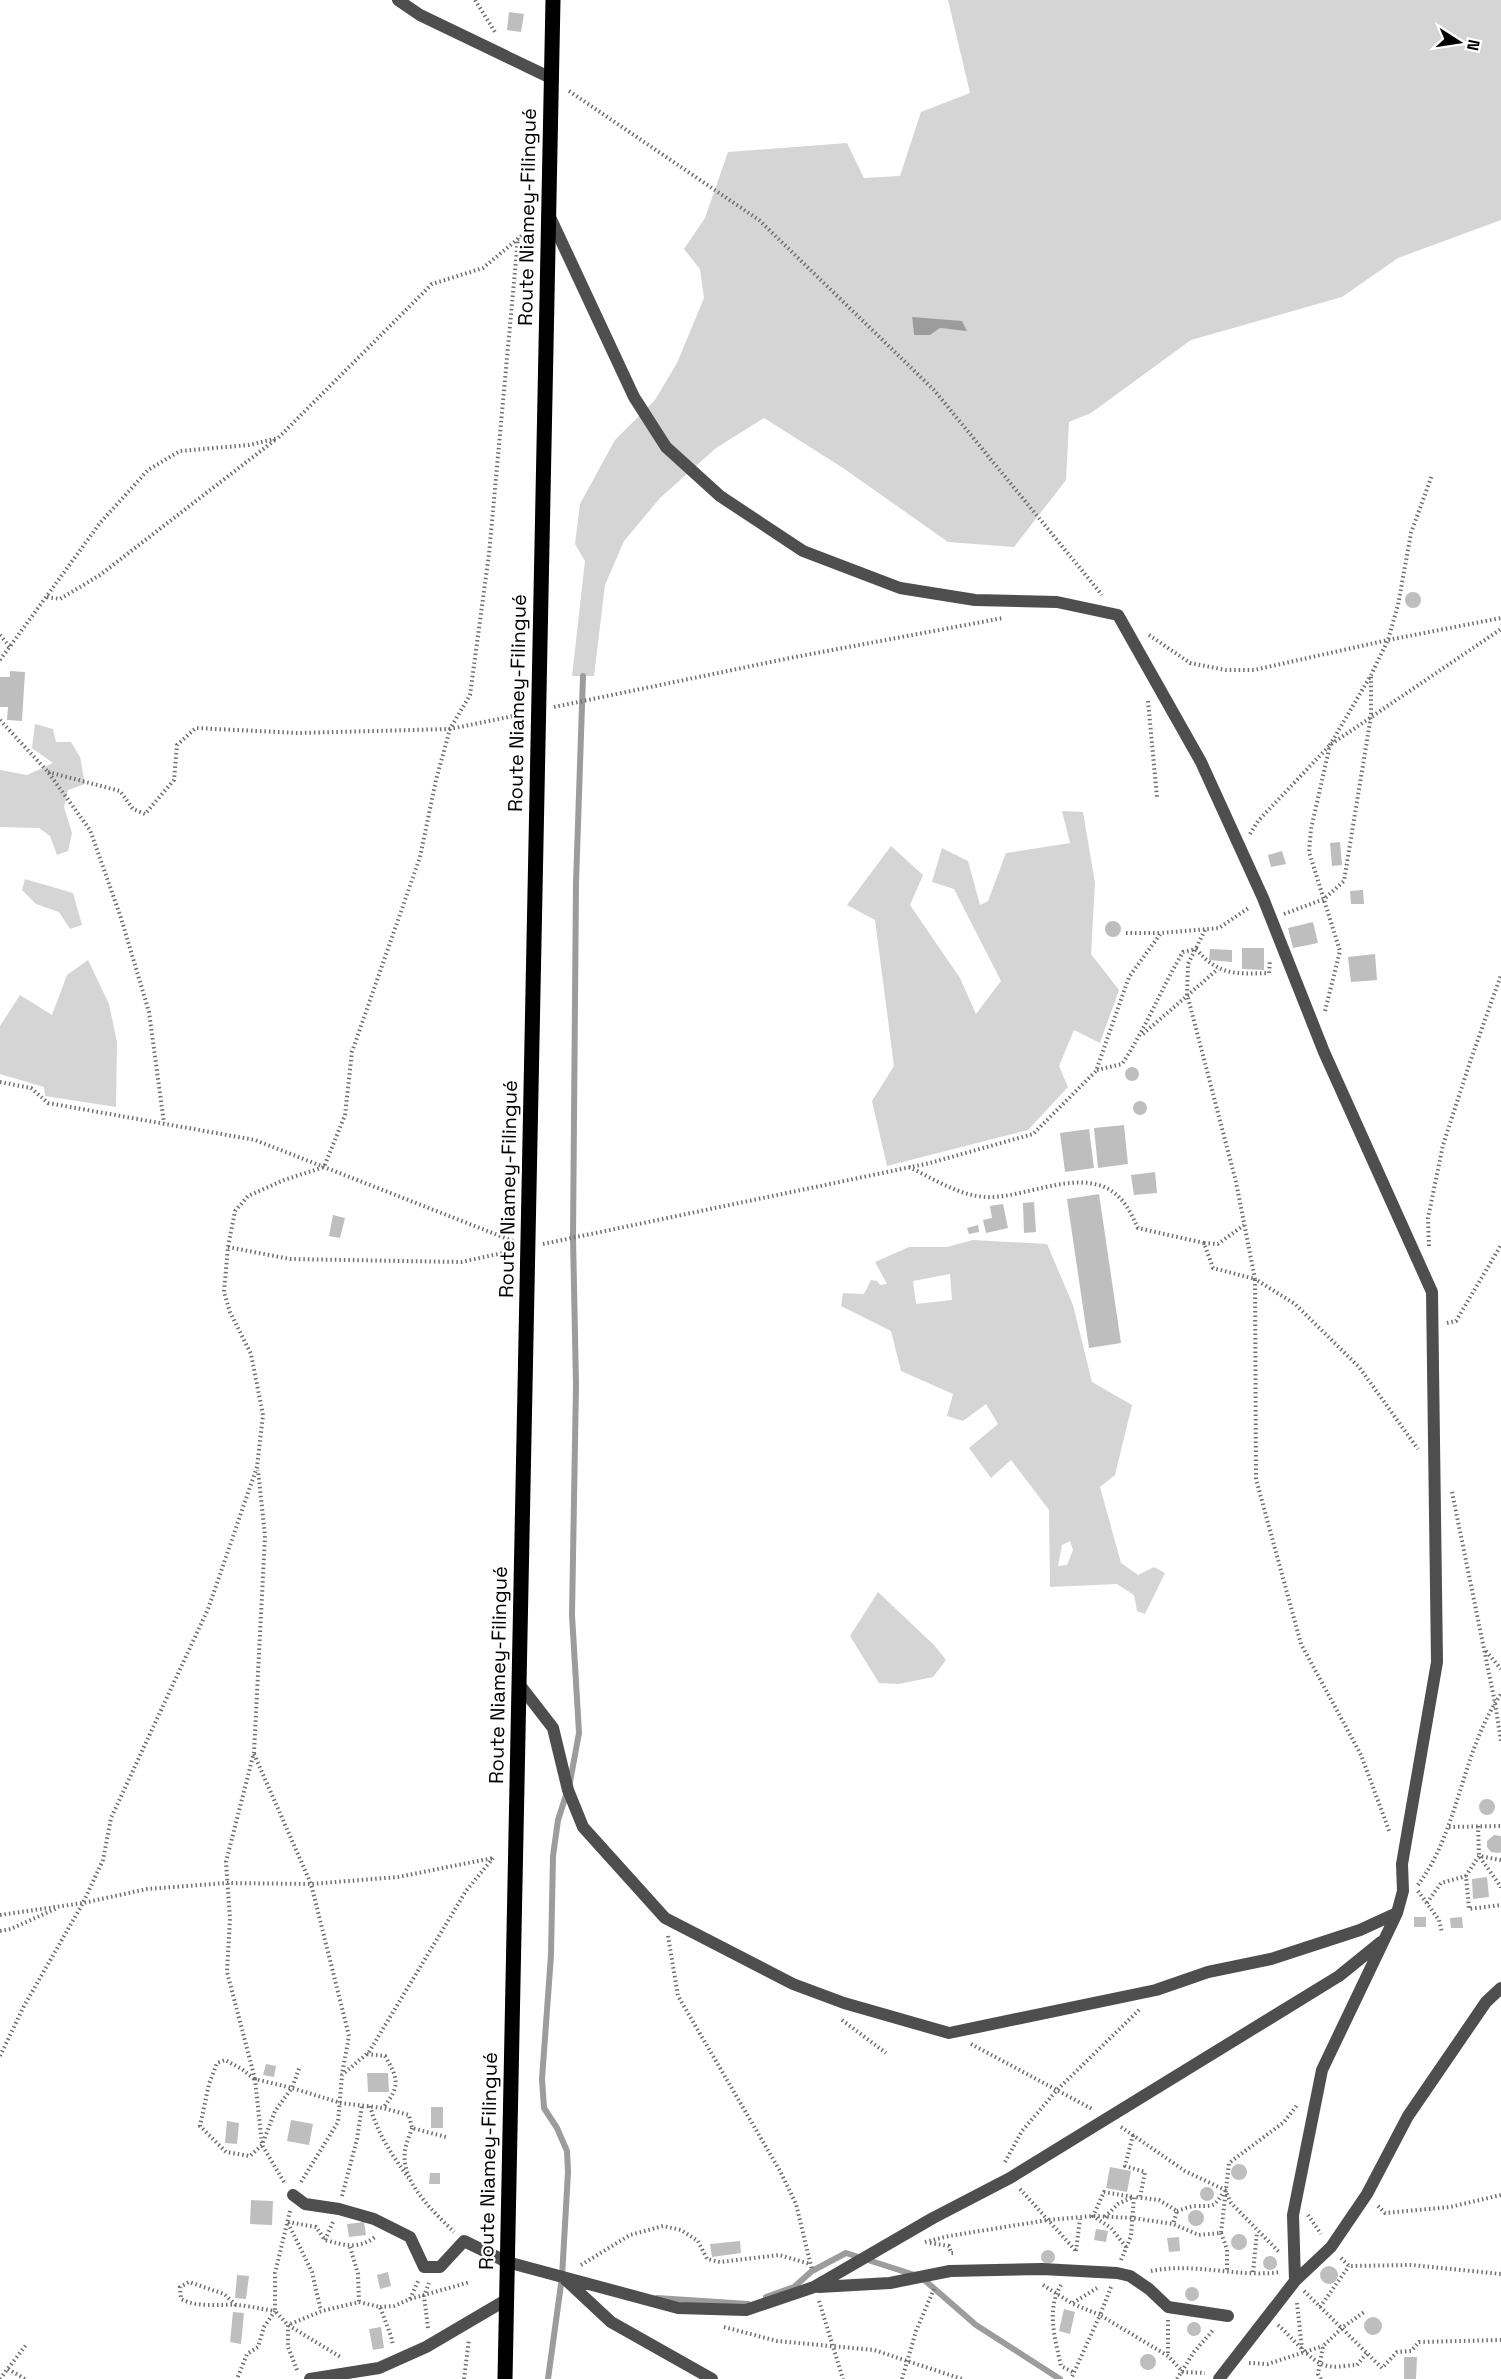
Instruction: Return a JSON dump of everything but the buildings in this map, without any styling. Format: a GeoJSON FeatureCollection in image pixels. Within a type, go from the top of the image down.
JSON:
{"type":"FeatureCollection","features":[{"type":"Feature","properties":{"kind":"main road","name":"Route Niamey-Filingué"},"geometry":{"type":"LineString","coordinates":[[505,2379],[553,0]]}},
{"type":"Feature","properties":{"kind":"street"},"geometry":{"type":"LineString","coordinates":[[398,0],[420,15],[551,78]]}},
{"type":"Feature","properties":{"kind":"street"},"geometry":{"type":"LineString","coordinates":[[548,214],[634,397],[666,447],[720,496],[803,551],[900,588],[975,600],[1057,602],[1118,615],[1201,762],[1263,898],[1318,1038],[1432,1292],[1437,1662],[1402,1864],[1403,1891],[1397,1913],[1322,2070],[1293,2216],[1292,2276]]}},
{"type":"Feature","properties":{"kind":"street"},"geometry":{"type":"LineString","coordinates":[[519,1684],[553,1728],[568,1790],[583,1827],[665,1918],[793,1984],[844,2002],[949,2032],[1156,1990],[1208,1972],[1271,1959],[1349,1934],[1397,1913]]}},
{"type":"Feature","properties":{"kind":"street"},"geometry":{"type":"LineString","coordinates":[[293,2195],[305,2204],[339,2209],[374,2219],[410,2237],[424,2267],[440,2267],[464,2241],[507,2262],[678,2308],[746,2310],[814,2287],[933,2218],[1010,2178],[1339,1976],[1384,1939]]}},
{"type":"Feature","properties":{"kind":"street"},"geometry":{"type":"LineString","coordinates":[[1219,2379],[1268,2316],[1292,2276],[1331,2247],[1367,2194],[1408,2116],[1486,2002],[1501,1988]]}},
{"type":"Feature","properties":{"kind":"street"},"geometry":{"type":"LineString","coordinates":[[814,2287],[890,2283],[940,2273],[1042,2269],[1117,2273],[1130,2276],[1149,2289],[1168,2307],[1228,2316]]}},
{"type":"Feature","properties":{"kind":"street"},"geometry":{"type":"LineString","coordinates":[[562,2277],[611,2322],[712,2379]]}},
{"type":"Feature","properties":{"kind":"street"},"geometry":{"type":"LineString","coordinates":[[310,2379],[379,2368],[429,2345],[506,2300]]}},
{"type":"Feature","properties":{"kind":"path"},"geometry":{"type":"LineString","coordinates":[[475,0],[497,35]]}},
{"type":"Feature","properties":{"kind":"path"},"geometry":{"type":"LineString","coordinates":[[551,78],[759,220],[934,390],[1118,615]]}},
{"type":"Feature","properties":{"kind":"path"},"geometry":{"type":"LineString","coordinates":[[46,597],[60,598],[100,575],[278,438],[432,284],[483,268],[548,214]]}},
{"type":"Feature","properties":{"kind":"path"},"geometry":{"type":"LineString","coordinates":[[324,1167],[345,1115],[352,1052],[420,857],[436,780],[450,729],[470,695],[489,554],[518,238]]}},
{"type":"Feature","properties":{"kind":"path"},"geometry":{"type":"LineString","coordinates":[[0,660],[100,523],[148,470],[180,452],[249,445],[278,438]]}},
{"type":"Feature","properties":{"kind":"path"},"geometry":{"type":"LineString","coordinates":[[1318,1038],[1340,951],[1309,852],[1311,829],[1330,745],[1371,675],[1388,640],[1398,605],[1411,533],[1432,475]]}},
{"type":"Feature","properties":{"kind":"path"},"geometry":{"type":"LineString","coordinates":[[48,772],[120,791],[133,809],[145,814],[174,780],[177,745],[196,728],[298,733],[450,729],[795,657],[1014,616]]}},
{"type":"Feature","properties":{"kind":"path"},"geometry":{"type":"LineString","coordinates":[[1145,633],[1190,663],[1226,670],[1254,670],[1501,618]]}},
{"type":"Feature","properties":{"kind":"path"},"geometry":{"type":"LineString","coordinates":[[1241,850],[1258,821],[1330,745],[1501,629]]}},
{"type":"Feature","properties":{"kind":"path"},"geometry":{"type":"LineString","coordinates":[[0,635],[10,647]]}},
{"type":"Feature","properties":{"kind":"path"},"geometry":{"type":"LineString","coordinates":[[1271,919],[1324,899],[1344,881],[1371,716],[1371,675]]}},
{"type":"Feature","properties":{"kind":"path"},"geometry":{"type":"LineString","coordinates":[[1148,696],[1157,796]]}},
{"type":"Feature","properties":{"kind":"path"},"geometry":{"type":"LineString","coordinates":[[0,720],[20,739],[48,772],[90,830],[121,918],[149,1012],[164,1124]]}},
{"type":"Feature","properties":{"kind":"path"},"geometry":{"type":"LineString","coordinates":[[1126,933],[1161,933],[1219,928],[1263,898]]}},
{"type":"Feature","properties":{"kind":"path"},"geometry":{"type":"LineString","coordinates":[[1205,930],[1188,964],[1187,994],[1236,1182],[1255,1279],[1256,1479],[1300,1644],[1361,1755],[1402,1864]]}},
{"type":"Feature","properties":{"kind":"path"},"geometry":{"type":"LineString","coordinates":[[228,1247],[290,1259],[461,1262],[909,1167],[1033,1134],[1096,1071],[1129,977],[1161,933]]}},
{"type":"Feature","properties":{"kind":"path"},"geometry":{"type":"LineString","coordinates":[[1196,949],[1208,963],[1218,969],[1242,974],[1269,973],[1270,952]]}},
{"type":"Feature","properties":{"kind":"path"},"geometry":{"type":"LineString","coordinates":[[1096,1071],[1122,1064],[1141,1036],[1166,981],[1183,952],[1196,949]]}},
{"type":"Feature","properties":{"kind":"path"},"geometry":{"type":"LineString","coordinates":[[1141,1036],[1218,969]]}},
{"type":"Feature","properties":{"kind":"path"},"geometry":{"type":"LineString","coordinates":[[1430,1250],[1428,1218],[1443,1145],[1501,975]]}},
{"type":"Feature","properties":{"kind":"path"},"geometry":{"type":"LineString","coordinates":[[0,1082],[31,1089],[48,1103],[255,1140],[527,1247]]}},
{"type":"Feature","properties":{"kind":"path"},"geometry":{"type":"LineString","coordinates":[[293,2195],[261,2145],[255,2079],[227,1971],[230,1919],[226,1862],[254,1752],[265,1536],[257,1467],[262,1415],[251,1354],[230,1312],[224,1292],[228,1247],[235,1211],[248,1196],[284,1180],[324,1167]]}},
{"type":"Feature","properties":{"kind":"path"},"geometry":{"type":"LineString","coordinates":[[909,1167],[960,1190],[986,1197],[1084,1181],[1101,1185],[1124,1203],[1138,1228],[1204,1243],[1218,1244],[1244,1225]]}},
{"type":"Feature","properties":{"kind":"path"},"geometry":{"type":"LineString","coordinates":[[1204,1243],[1213,1268],[1255,1279],[1295,1304],[1359,1367],[1434,1472]]}},
{"type":"Feature","properties":{"kind":"path"},"geometry":{"type":"LineString","coordinates":[[1432,1327],[1456,1321],[1501,1245]]}},
{"type":"Feature","properties":{"kind":"path"},"geometry":{"type":"LineString","coordinates":[[0,2056],[24,2006],[83,1903],[103,1860],[111,1818],[208,1609],[257,1467]]}},
{"type":"Feature","properties":{"kind":"path"},"geometry":{"type":"LineString","coordinates":[[1452,1489],[1496,1702],[1501,1741]]}},
{"type":"Feature","properties":{"kind":"path"},"geometry":{"type":"LineString","coordinates":[[1484,1647],[1501,1669]]}},
{"type":"Feature","properties":{"kind":"path"},"geometry":{"type":"LineString","coordinates":[[1397,1913],[1425,1876],[1449,1827],[1474,1750],[1501,1694]]}},
{"type":"Feature","properties":{"kind":"path"},"geometry":{"type":"LineString","coordinates":[[237,2379],[237,2374],[247,2354],[258,2347],[264,2327],[275,2311],[275,2273],[293,2195],[338,2122],[342,2075],[350,2036],[311,1884],[254,1752]]}},
{"type":"Feature","properties":{"kind":"path"},"geometry":{"type":"LineString","coordinates":[[1478,1826],[1479,1856],[1501,1891]]}},
{"type":"Feature","properties":{"kind":"path"},"geometry":{"type":"LineString","coordinates":[[1449,1827],[1501,1826]]}},
{"type":"Feature","properties":{"kind":"path"},"geometry":{"type":"LineString","coordinates":[[0,1915],[83,1903],[147,1889],[226,1883],[311,1884],[398,1877],[493,1858],[516,1849]]}},
{"type":"Feature","properties":{"kind":"path"},"geometry":{"type":"LineString","coordinates":[[1479,1856],[1501,1860]]}},
{"type":"Feature","properties":{"kind":"path"},"geometry":{"type":"LineString","coordinates":[[1479,1856],[1466,1876],[1469,1910],[1501,1905]]}},
{"type":"Feature","properties":{"kind":"path"},"geometry":{"type":"LineString","coordinates":[[342,2075],[366,2054],[466,1891],[493,1858]]}},
{"type":"Feature","properties":{"kind":"path"},"geometry":{"type":"LineString","coordinates":[[1426,1903],[1441,1883],[1466,1876]]}},
{"type":"Feature","properties":{"kind":"path"},"geometry":{"type":"LineString","coordinates":[[1416,1888],[1439,1920],[1442,1932]]}},
{"type":"Feature","properties":{"kind":"path"},"geometry":{"type":"LineString","coordinates":[[0,1932],[12,1929],[62,1906]]}},
{"type":"Feature","properties":{"kind":"path"},"geometry":{"type":"LineString","coordinates":[[665,1918],[678,1996],[784,2179],[796,2204],[814,2287],[843,2379]]}},
{"type":"Feature","properties":{"kind":"path"},"geometry":{"type":"LineString","coordinates":[[1076,2251],[1010,2178],[1005,2163],[1022,2131],[1057,2090],[1147,2004]]}},
{"type":"Feature","properties":{"kind":"path"},"geometry":{"type":"LineString","coordinates":[[949,2032],[1107,2117],[1185,2171],[1225,2190],[1231,2203],[1281,2254]]}},
{"type":"Feature","properties":{"kind":"path"},"geometry":{"type":"LineString","coordinates":[[366,2054],[385,2056],[394,2072],[395,2093],[383,2108]]}},
{"type":"Feature","properties":{"kind":"path"},"geometry":{"type":"LineString","coordinates":[[300,2066],[292,2088],[274,2111],[261,2145],[250,2156],[226,2152],[200,2126],[209,2084],[217,2063],[225,2060],[255,2079],[292,2088],[341,2103],[383,2108],[409,2115],[412,2128],[405,2152],[410,2180]]}},
{"type":"Feature","properties":{"kind":"path"},"geometry":{"type":"LineString","coordinates":[[1227,2272],[1227,2249],[1221,2233],[1229,2163],[1284,2122],[1320,2079]]}},
{"type":"Feature","properties":{"kind":"path"},"geometry":{"type":"LineString","coordinates":[[339,2209],[357,2139],[362,2106]]}},
{"type":"Feature","properties":{"kind":"path"},"geometry":{"type":"LineString","coordinates":[[370,2106],[374,2121],[387,2148],[428,2207],[464,2241]]}},
{"type":"Feature","properties":{"kind":"path"},"geometry":{"type":"LineString","coordinates":[[412,2128],[446,2137]]}},
{"type":"Feature","properties":{"kind":"path"},"geometry":{"type":"LineString","coordinates":[[1132,2135],[1125,2166],[1145,2172],[1140,2198]]}},
{"type":"Feature","properties":{"kind":"path"},"geometry":{"type":"LineString","coordinates":[[1177,2211],[1195,2206],[1209,2208],[1216,2204],[1225,2190]]}},
{"type":"Feature","properties":{"kind":"path"},"geometry":{"type":"LineString","coordinates":[[1093,2216],[1104,2192],[1134,2197],[1118,2204],[1105,2217]]}},
{"type":"Feature","properties":{"kind":"path"},"geometry":{"type":"LineString","coordinates":[[1367,2194],[1385,2213],[1450,2207],[1501,2195]]}},
{"type":"Feature","properties":{"kind":"path"},"geometry":{"type":"LineString","coordinates":[[1296,2198],[1331,2247],[1349,2266],[1412,2265],[1501,2274]]}},
{"type":"Feature","properties":{"kind":"path"},"geometry":{"type":"LineString","coordinates":[[916,2245],[949,2236],[1048,2220],[1093,2216],[1133,2218],[1173,2224],[1199,2235],[1221,2233]]}},
{"type":"Feature","properties":{"kind":"path"},"geometry":{"type":"LineString","coordinates":[[1093,2216],[1112,2228],[1126,2247]]}},
{"type":"Feature","properties":{"kind":"path"},"geometry":{"type":"LineString","coordinates":[[1074,2372],[1061,2366],[1052,2325],[1056,2293],[1069,2272],[1076,2251],[1080,2218]]}},
{"type":"Feature","properties":{"kind":"path"},"geometry":{"type":"LineString","coordinates":[[288,2222],[316,2227],[325,2240],[350,2247],[366,2244],[376,2236],[395,2229]]}},
{"type":"Feature","properties":{"kind":"path"},"geometry":{"type":"LineString","coordinates":[[288,2222],[312,2272],[322,2311]]}},
{"type":"Feature","properties":{"kind":"path"},"geometry":{"type":"LineString","coordinates":[[562,2277],[630,2235],[663,2226],[681,2230],[698,2241],[707,2259],[720,2262],[778,2255],[810,2264]]}},
{"type":"Feature","properties":{"kind":"path"},"geometry":{"type":"LineString","coordinates":[[1253,2273],[1257,2231]]}},
{"type":"Feature","properties":{"kind":"path"},"geometry":{"type":"LineString","coordinates":[[350,2247],[358,2274],[359,2302]]}},
{"type":"Feature","properties":{"kind":"path"},"geometry":{"type":"LineString","coordinates":[[902,2379],[916,2331],[940,2273],[951,2253]]}},
{"type":"Feature","properties":{"kind":"path"},"geometry":{"type":"LineString","coordinates":[[1320,2307],[1341,2281],[1349,2266]]}},
{"type":"Feature","properties":{"kind":"path"},"geometry":{"type":"LineString","coordinates":[[410,2299],[424,2267]]}},
{"type":"Feature","properties":{"kind":"path"},"geometry":{"type":"LineString","coordinates":[[429,2345],[424,2296],[425,2289],[440,2267]]}},
{"type":"Feature","properties":{"kind":"path"},"geometry":{"type":"LineString","coordinates":[[1130,2276],[1189,2267],[1292,2276],[1382,2368],[1397,2352],[1411,2351],[1419,2342],[1501,2340]]}},
{"type":"Feature","properties":{"kind":"path"},"geometry":{"type":"LineString","coordinates":[[1292,2276],[1303,2352]]}},
{"type":"Feature","properties":{"kind":"path"},"geometry":{"type":"LineString","coordinates":[[236,2305],[224,2294],[189,2282],[180,2287],[181,2299],[189,2303],[221,2307],[236,2305],[275,2311],[288,2325],[341,2357],[358,2371]]}},
{"type":"Feature","properties":{"kind":"path"},"geometry":{"type":"LineString","coordinates":[[288,2325],[322,2311],[359,2302],[380,2307],[394,2306],[410,2299],[470,2282]]}},
{"type":"Feature","properties":{"kind":"path"},"geometry":{"type":"LineString","coordinates":[[1039,2283],[1073,2304],[1100,2315],[1071,2379]]}},
{"type":"Feature","properties":{"kind":"path"},"geometry":{"type":"LineString","coordinates":[[380,2307],[391,2336],[394,2361]]}},
{"type":"Feature","properties":{"kind":"path"},"geometry":{"type":"LineString","coordinates":[[1168,2307],[1168,2356]]}},
{"type":"Feature","properties":{"kind":"path"},"geometry":{"type":"LineString","coordinates":[[1231,2363],[1268,2364],[1323,2346],[1364,2312]]}},
{"type":"Feature","properties":{"kind":"path"},"geometry":{"type":"LineString","coordinates":[[1177,2379],[1204,2338],[1228,2316]]}},
{"type":"Feature","properties":{"kind":"path"},"geometry":{"type":"LineString","coordinates":[[1268,2316],[1296,2341],[1303,2352],[1327,2366],[1357,2365],[1367,2353]]}},
{"type":"Feature","properties":{"kind":"path"},"geometry":{"type":"LineString","coordinates":[[464,2379],[471,2321]]}},
{"type":"Feature","properties":{"kind":"path"},"geometry":{"type":"LineString","coordinates":[[288,2325],[288,2347],[301,2379]]}},
{"type":"Feature","properties":{"kind":"path"},"geometry":{"type":"LineString","coordinates":[[722,2326],[777,2341],[874,2350],[962,2379]]}},
{"type":"Feature","properties":{"kind":"path"},"geometry":{"type":"LineString","coordinates":[[0,2379],[26,2345]]}},
{"type":"Feature","properties":{"kind":"path"},"geometry":{"type":"LineString","coordinates":[[1319,2377],[1319,2362],[1323,2346]]}},
{"type":"Feature","properties":{"kind":"path"},"geometry":{"type":"LineString","coordinates":[[8,2369],[25,2379]]}},
{"type":"Feature","properties":{"kind":"shaded area"},"geometry":{"type":"Polygon","coordinates":[[[948,0],[1501,0],[1501,220],[1398,258],[1342,297],[1191,340],[1091,413],[1069,422],[1066,480],[1014,547],[948,542],[843,468],[764,418],[716,448],[660,498],[624,541],[605,585],[594,676],[572,676],[585,561],[575,544],[580,504],[615,440],[655,400],[677,363],[704,298],[700,269],[684,249],[705,218],[728,152],[847,143],[864,178],[900,176],[921,112],[970,93],[948,0]],[[912,317],[914,335],[930,335],[940,328],[967,330],[912,317]]]}},
{"type":"Feature","properties":{"kind":"shaded area"},"geometry":{"type":"Polygon","coordinates":[[[912,317],[962,321],[967,331],[940,328],[930,335],[914,335],[912,317]]]}},
{"type":"Feature","properties":{"kind":"shaded area"},"geometry":{"type":"Polygon","coordinates":[[[35,724],[53,729],[56,742],[71,742],[80,757],[85,784],[68,790],[64,807],[72,833],[68,851],[57,855],[50,836],[39,828],[0,827],[0,770],[27,775],[53,763],[32,748],[35,724]]]}},
{"type":"Feature","properties":{"kind":"shaded area"},"geometry":{"type":"Polygon","coordinates":[[[1062,811],[1083,812],[1095,883],[1091,954],[1119,990],[1100,1043],[1074,1030],[1059,1066],[1068,1087],[1028,1130],[887,1166],[872,1101],[894,1066],[875,920],[847,905],[891,846],[923,875],[910,905],[960,978],[976,1014],[1001,981],[954,889],[932,882],[942,848],[968,861],[980,905],[988,901],[1006,853],[1070,843],[1062,811]]]}},
{"type":"Feature","properties":{"kind":"shaded area"},"geometry":{"type":"Polygon","coordinates":[[[25,879],[73,893],[82,925],[70,929],[59,912],[36,904],[22,890],[25,879]]]}},
{"type":"Feature","properties":{"kind":"shaded area"},"geometry":{"type":"Polygon","coordinates":[[[88,960],[109,1004],[117,1042],[116,1107],[45,1096],[44,1087],[0,1074],[0,1026],[20,995],[52,1015],[67,975],[88,960]]]}},
{"type":"Feature","properties":{"kind":"shaded area"},"geometry":{"type":"Polygon","coordinates":[[[973,1240],[1047,1244],[1073,1305],[1092,1382],[1132,1405],[1115,1475],[1100,1487],[1121,1563],[1138,1575],[1154,1567],[1165,1573],[1145,1614],[1137,1611],[1134,1595],[1117,1584],[1050,1587],[1049,1510],[1011,1460],[991,1478],[969,1448],[998,1424],[986,1404],[963,1421],[947,1416],[953,1394],[901,1371],[891,1331],[841,1306],[843,1293],[864,1294],[871,1280],[877,1281],[880,1285],[887,1284],[875,1262],[909,1247],[947,1247],[973,1240]],[[950,1274],[913,1281],[916,1304],[952,1300],[950,1274]],[[1070,1541],[1062,1545],[1058,1566],[1067,1565],[1073,1550],[1070,1541]]]}},
{"type":"Feature","properties":{"kind":"shaded area"},"geometry":{"type":"Polygon","coordinates":[[[878,1592],[934,1645],[946,1660],[933,1677],[899,1684],[879,1683],[850,1636],[878,1592]]]}},
{"type":"Feature","properties":{"kind":"waterway"},"geometry":{"type":"LineString","coordinates":[[570,1782],[579,1733],[572,1615],[576,1385],[573,1237],[576,883],[583,676]]}},
{"type":"Feature","properties":{"kind":"waterway"},"geometry":{"type":"LineString","coordinates":[[548,2379],[562,2277],[568,2172],[567,2151],[557,2128],[544,2108],[542,2079],[551,1955],[553,1856],[558,1820],[567,1792]]}},
{"type":"Feature","properties":{"kind":"waterway"},"geometry":{"type":"LineString","coordinates":[[766,2297],[794,2287],[812,2271],[846,2253],[921,2277],[976,2325],[1060,2379]]}},
{"type":"Feature","properties":{"kind":"waterway"},"geometry":{"type":"LineString","coordinates":[[657,2298],[748,2304]]}}]}
